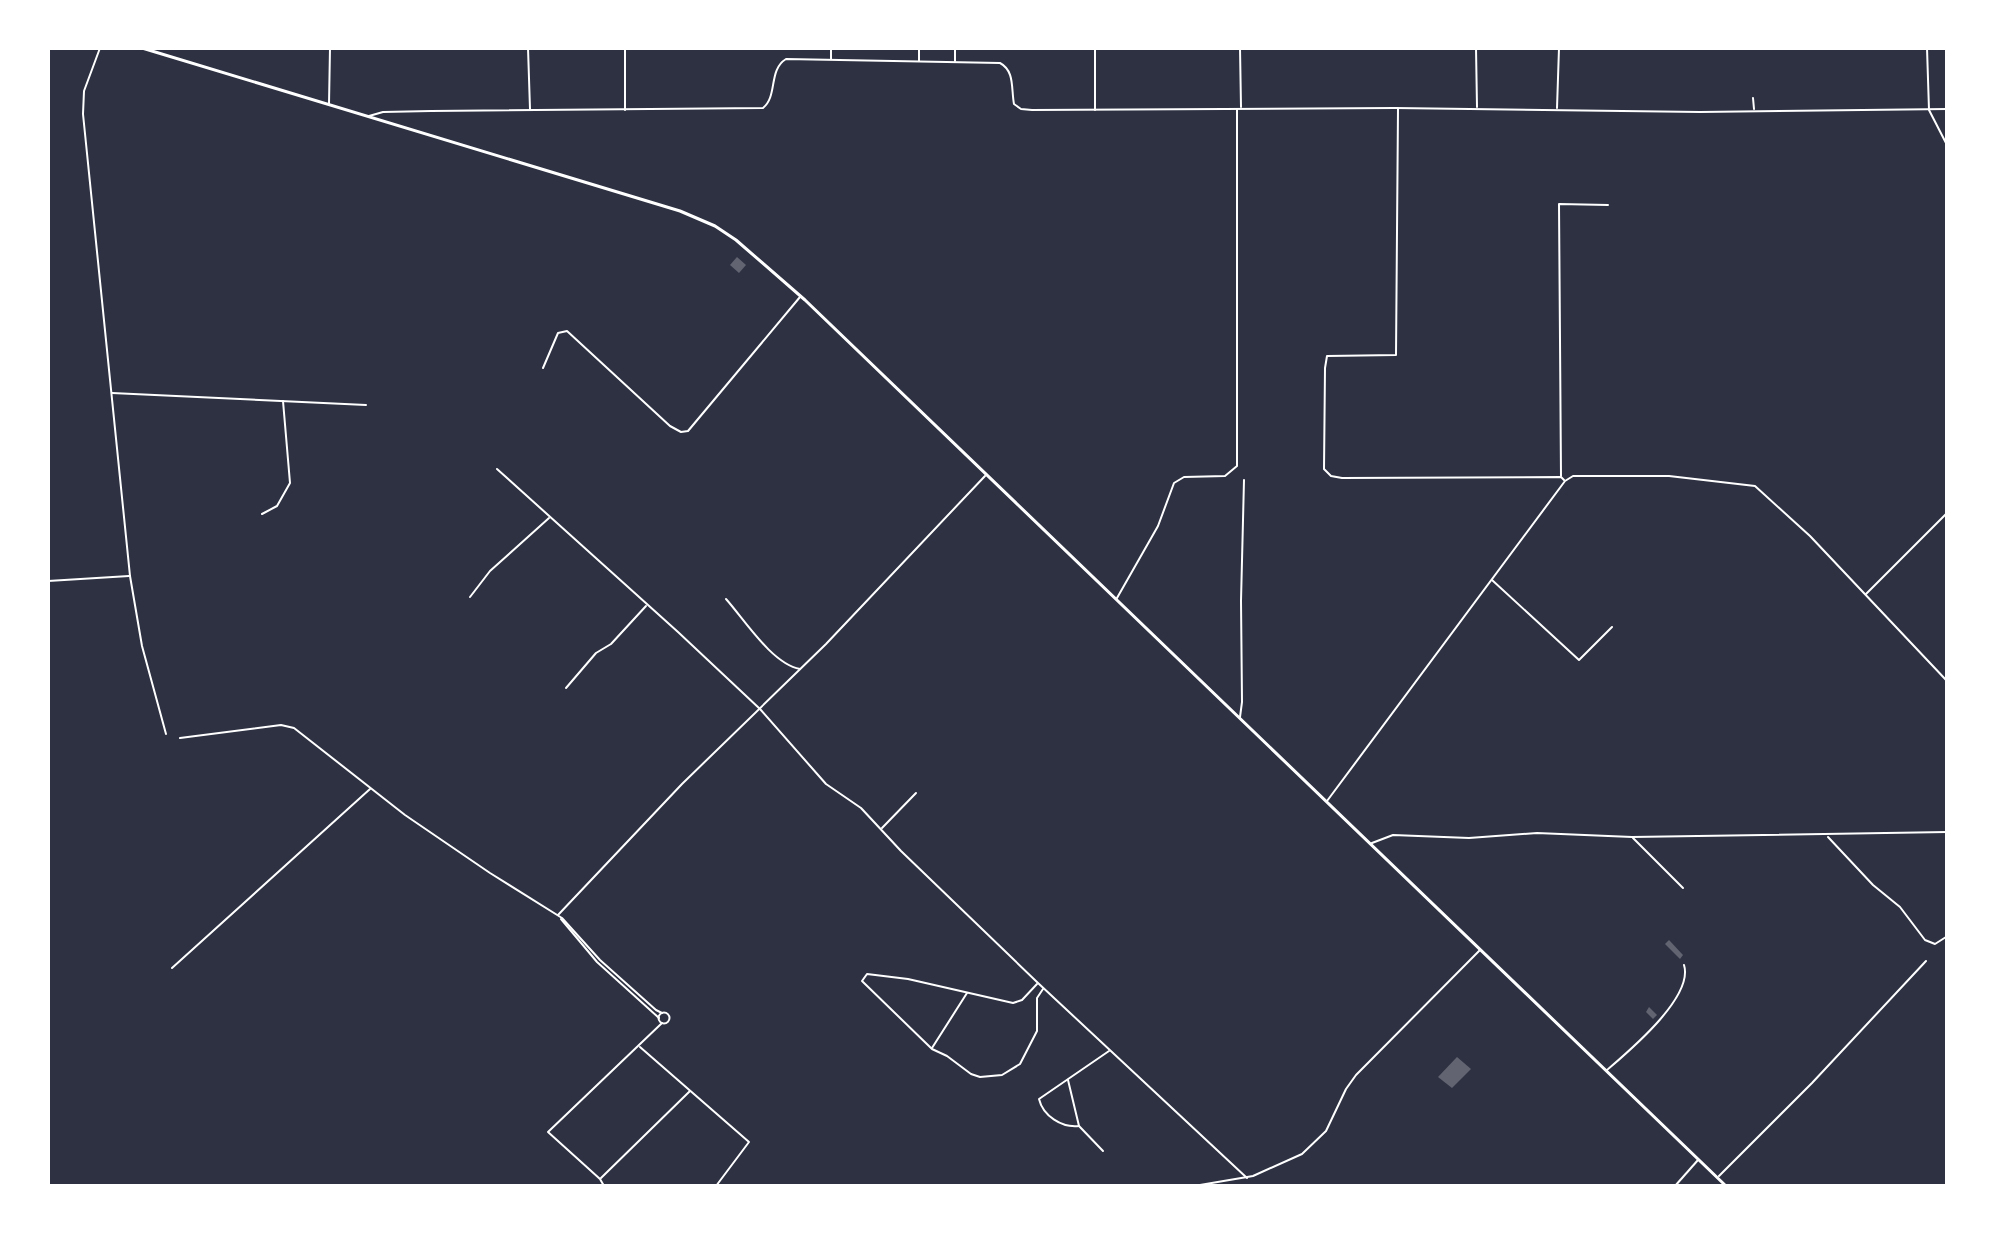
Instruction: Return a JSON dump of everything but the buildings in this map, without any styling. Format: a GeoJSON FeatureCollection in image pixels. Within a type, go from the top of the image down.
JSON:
{"type":"FeatureCollection","features":[{"type":"Feature","properties":{"kind":"main road"},"geometry":{"type":"LineString","coordinates":[[142,48],[157,50],[697,218],[715,226],[757,256],[1726,1186]]}},
{"type":"Feature","properties":{"kind":"street"},"geometry":{"type":"LineString","coordinates":[[100,48],[87,78],[83,103],[130,576],[144,655],[166,734]]}},
{"type":"Feature","properties":{"kind":"street"},"geometry":{"type":"LineString","coordinates":[[329,105],[330,48]]}},
{"type":"Feature","properties":{"kind":"street"},"geometry":{"type":"LineString","coordinates":[[528,48],[530,111]]}},
{"type":"Feature","properties":{"kind":"street"},"geometry":{"type":"LineString","coordinates":[[625,48],[625,110]]}},
{"type":"Feature","properties":{"kind":"street"},"geometry":{"type":"LineString","coordinates":[[831,48],[831,61]]}},
{"type":"Feature","properties":{"kind":"street"},"geometry":{"type":"LineString","coordinates":[[919,48],[919,62]]}},
{"type":"Feature","properties":{"kind":"street"},"geometry":{"type":"LineString","coordinates":[[955,48],[955,62]]}},
{"type":"Feature","properties":{"kind":"street"},"geometry":{"type":"LineString","coordinates":[[1095,48],[1095,110]]}},
{"type":"Feature","properties":{"kind":"street"},"geometry":{"type":"LineString","coordinates":[[1116,599],[1154,534],[1174,483],[1184,477],[1225,476],[1237,466],[1240,48]]}},
{"type":"Feature","properties":{"kind":"street"},"geometry":{"type":"LineString","coordinates":[[1476,48],[1477,109]]}},
{"type":"Feature","properties":{"kind":"street"},"geometry":{"type":"LineString","coordinates":[[1557,110],[1559,48]]}},
{"type":"Feature","properties":{"kind":"street"},"geometry":{"type":"LineString","coordinates":[[1927,48],[1929,110],[1947,145]]}},
{"type":"Feature","properties":{"kind":"street"},"geometry":{"type":"LineString","coordinates":[[368,117],[383,112],[763,108],[771,100],[773,81],[781,62],[786,59],[1004,65],[1011,77],[1014,104],[1021,109],[1947,109]]}},
{"type":"Feature","properties":{"kind":"street"},"geometry":{"type":"LineString","coordinates":[[1753,98],[1754,111]]}},
{"type":"Feature","properties":{"kind":"street"},"geometry":{"type":"LineString","coordinates":[[1397,108],[1396,355],[1327,356],[1324,469],[1331,476],[1342,478],[1561,477]]}},
{"type":"Feature","properties":{"kind":"street"},"geometry":{"type":"LineString","coordinates":[[1565,481],[1561,477],[1559,204],[1608,205]]}},
{"type":"Feature","properties":{"kind":"street"},"geometry":{"type":"LineString","coordinates":[[543,368],[558,333],[567,331],[670,426],[681,432],[688,431],[801,297]]}},
{"type":"Feature","properties":{"kind":"street"},"geometry":{"type":"LineString","coordinates":[[111,393],[366,405]]}},
{"type":"Feature","properties":{"kind":"street"},"geometry":{"type":"LineString","coordinates":[[262,514],[277,506],[290,483],[283,400]]}},
{"type":"Feature","properties":{"kind":"street"},"geometry":{"type":"LineString","coordinates":[[497,469],[760,709],[826,784],[855,803],[1044,989],[1247,1178]]}},
{"type":"Feature","properties":{"kind":"street"},"geometry":{"type":"LineString","coordinates":[[558,915],[656,811],[801,669],[986,475]]}},
{"type":"Feature","properties":{"kind":"street"},"geometry":{"type":"LineString","coordinates":[[1327,802],[1491,579],[1565,481],[1573,476],[1637,475],[1751,484],[1769,497],[1947,681]]}},
{"type":"Feature","properties":{"kind":"street"},"geometry":{"type":"LineString","coordinates":[[1239,718],[1242,702],[1244,480]]}},
{"type":"Feature","properties":{"kind":"street"},"geometry":{"type":"LineString","coordinates":[[1865,595],[1947,513]]}},
{"type":"Feature","properties":{"kind":"street"},"geometry":{"type":"LineString","coordinates":[[470,597],[490,571],[549,517]]}},
{"type":"Feature","properties":{"kind":"street"},"geometry":{"type":"LineString","coordinates":[[48,581],[130,576]]}},
{"type":"Feature","properties":{"kind":"street"},"geometry":{"type":"LineString","coordinates":[[1491,579],[1579,660],[1612,627]]}},
{"type":"Feature","properties":{"kind":"street"},"geometry":{"type":"LineString","coordinates":[[726,599],[740,612],[750,630],[771,650],[789,666],[801,669]]}},
{"type":"Feature","properties":{"kind":"street"},"geometry":{"type":"LineString","coordinates":[[566,688],[596,653],[611,644],[646,605]]}},
{"type":"Feature","properties":{"kind":"street"},"geometry":{"type":"LineString","coordinates":[[180,738],[288,726],[490,873],[562,918],[600,960],[656,1010],[670,1017],[548,1132],[604,1186]]}},
{"type":"Feature","properties":{"kind":"street"},"geometry":{"type":"LineString","coordinates":[[172,968],[371,788]]}},
{"type":"Feature","properties":{"kind":"street"},"geometry":{"type":"LineString","coordinates":[[881,828],[916,793]]}},
{"type":"Feature","properties":{"kind":"street"},"geometry":{"type":"LineString","coordinates":[[1371,844],[1393,835],[1469,838],[1537,833],[1632,837],[1947,832]]}},
{"type":"Feature","properties":{"kind":"street"},"geometry":{"type":"LineString","coordinates":[[1827,836],[1873,885],[1900,907],[1925,940],[1935,944],[1946,937]]}},
{"type":"Feature","properties":{"kind":"street"},"geometry":{"type":"LineString","coordinates":[[1632,837],[1683,888]]}},
{"type":"Feature","properties":{"kind":"street"},"geometry":{"type":"LineString","coordinates":[[558,915],[597,962],[662,1023]]}},
{"type":"Feature","properties":{"kind":"street"},"geometry":{"type":"LineString","coordinates":[[1194,1186],[1247,1178],[1293,1158],[1315,1143],[1330,1124],[1356,1075],[1481,949]]}},
{"type":"Feature","properties":{"kind":"street"},"geometry":{"type":"LineString","coordinates":[[1717,1178],[1812,1083],[1926,961]]}},
{"type":"Feature","properties":{"kind":"street"},"geometry":{"type":"LineString","coordinates":[[1606,1071],[1669,1007],[1685,982],[1684,965]]}},
{"type":"Feature","properties":{"kind":"street"},"geometry":{"type":"LineString","coordinates":[[1038,983],[1022,1000],[1013,1003],[896,977],[867,974],[862,977],[877,997],[932,1049],[975,1076],[990,1077],[1010,1073],[1020,1064],[1036,1035],[1037,998],[1044,989]]}},
{"type":"Feature","properties":{"kind":"street"},"geometry":{"type":"LineString","coordinates":[[932,1049],[967,992]]}},
{"type":"Feature","properties":{"kind":"street"},"geometry":{"type":"LineString","coordinates":[[659,1018],[662,1013]]}},
{"type":"Feature","properties":{"kind":"street"},"geometry":{"type":"LineString","coordinates":[[639,1046],[749,1142],[716,1186]]}},
{"type":"Feature","properties":{"kind":"street"},"geometry":{"type":"LineString","coordinates":[[1079,1126],[1067,1126],[1055,1120],[1039,1102],[1039,1097],[1111,1050]]}},
{"type":"Feature","properties":{"kind":"street"},"geometry":{"type":"LineString","coordinates":[[1068,1079],[1079,1126],[1103,1151]]}},
{"type":"Feature","properties":{"kind":"street"},"geometry":{"type":"LineString","coordinates":[[600,1179],[690,1091]]}},
{"type":"Feature","properties":{"kind":"street"},"geometry":{"type":"LineString","coordinates":[[1675,1186],[1699,1160]]}}]}
